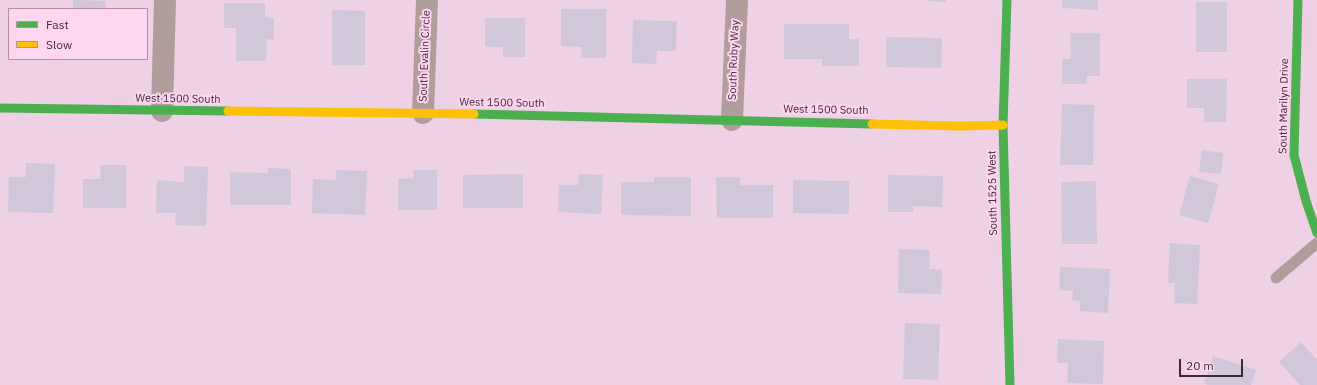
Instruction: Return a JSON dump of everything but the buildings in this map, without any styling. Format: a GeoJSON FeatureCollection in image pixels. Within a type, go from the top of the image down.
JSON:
{"type":"FeatureCollection","features":[{"type":"Feature","properties":{"kind":"street"},"geometry":{"type":"LineString","coordinates":[[162,111],[165,0]]}},
{"type":"Feature","properties":{"kind":"street","name":"South Evalin Circle"},"geometry":{"type":"LineString","coordinates":[[423,113],[427,0]]}},
{"type":"Feature","properties":{"kind":"street","name":"South Ruby Way"},"geometry":{"type":"LineString","coordinates":[[732,120],[737,0]]}},
{"type":"Feature","properties":{"kind":"street","name":"South 1525 West"},"geometry":{"type":"LineString","coordinates":[[1007,0],[1003,125],[1010,385]]}},
{"type":"Feature","properties":{"kind":"street","name":"South Marilyn Drive"},"geometry":{"type":"LineString","coordinates":[[1298,0],[1294,154],[1306,201],[1317,233]]}},
{"type":"Feature","properties":{"kind":"street","name":"West 1500 South"},"geometry":{"type":"LineString","coordinates":[[0,108],[423,113],[953,126],[1003,125]]}},
{"type":"Feature","properties":{"kind":"lane"},"geometry":{"type":"LineString","coordinates":[[1276,278],[1317,243]]}},
{"type":"Feature","properties":{"kind":"traffic: fast"},"geometry":{"type":"LineString","coordinates":[[1007,0],[1003,125],[1010,385]]}},
{"type":"Feature","properties":{"kind":"traffic: fast"},"geometry":{"type":"LineString","coordinates":[[1298,0],[1294,155],[1306,201],[1317,233]]}},
{"type":"Feature","properties":{"kind":"traffic: fast"},"geometry":{"type":"LineString","coordinates":[[0,108],[228,111]]}},
{"type":"Feature","properties":{"kind":"traffic: fast"},"geometry":{"type":"LineString","coordinates":[[474,114],[872,124]]}},
{"type":"Feature","properties":{"kind":"traffic: slow"},"geometry":{"type":"LineString","coordinates":[[228,111],[474,114]]}},
{"type":"Feature","properties":{"kind":"traffic: slow"},"geometry":{"type":"LineString","coordinates":[[872,124],[961,126],[1003,125]]}}]}
